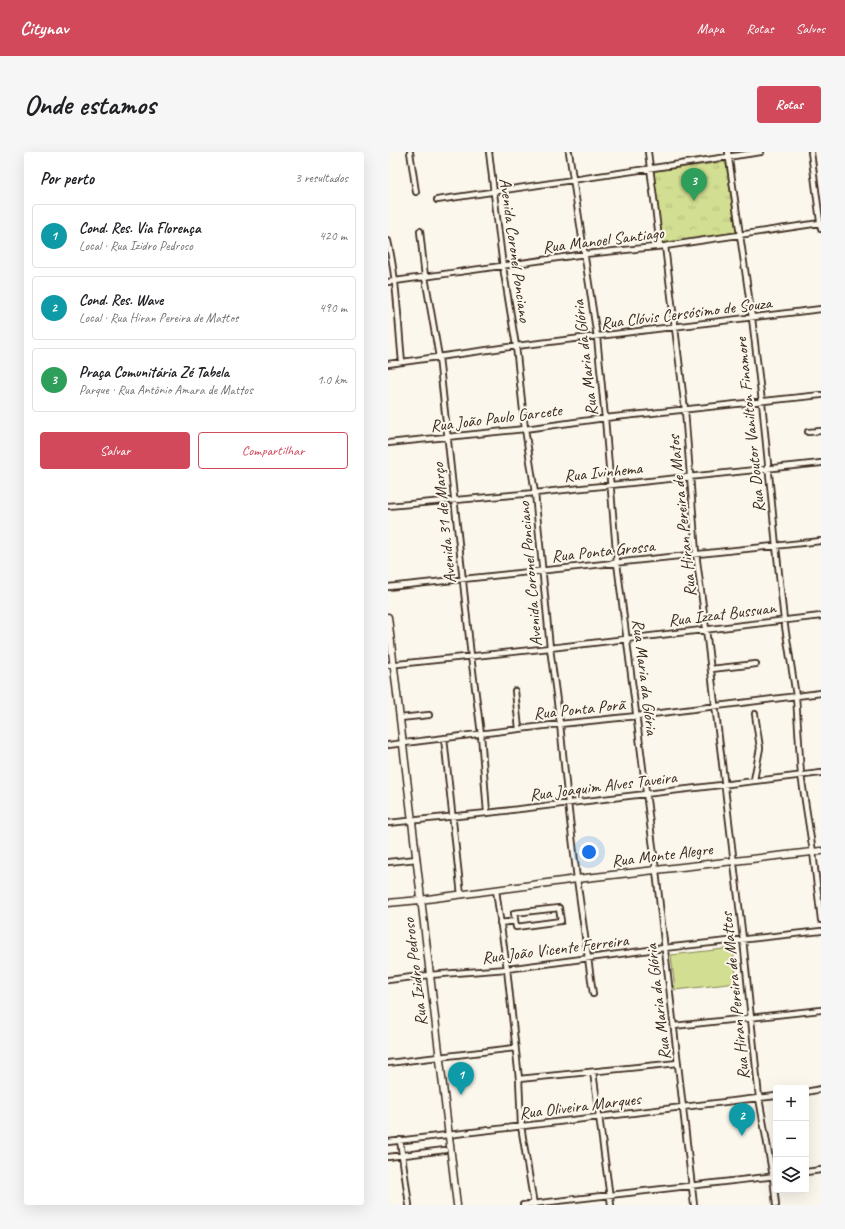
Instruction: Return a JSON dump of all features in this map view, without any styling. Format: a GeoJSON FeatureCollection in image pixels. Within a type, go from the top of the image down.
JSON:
{"type":"FeatureCollection","features":[{"type":"Feature","properties":{"kind":"street"},"geometry":{"type":"LineString","coordinates":[[410,152],[416,192]]}},
{"type":"Feature","properties":{"kind":"street","name":"Avenida Coronel Ponciano"},"geometry":{"type":"LineString","coordinates":[[489,152],[503,267],[516,346],[535,493],[550,648],[577,879],[593,994]]}},
{"type":"Feature","properties":{"kind":"street","name":"Rua Maria da Glória"},"geometry":{"type":"LineString","coordinates":[[570,152],[596,336],[605,418],[617,563],[656,871],[694,1205]]}},
{"type":"Feature","properties":{"kind":"street","name":"Rua Hiran Pereira de Matos"},"geometry":{"type":"LineString","coordinates":[[648,152],[685,410],[696,553],[724,784]]}},
{"type":"Feature","properties":{"kind":"street"},"geometry":{"type":"LineString","coordinates":[[437,200],[650,168],[728,154],[762,152]]}},
{"type":"Feature","properties":{"kind":"street"},"geometry":{"type":"LineString","coordinates":[[811,152],[821,226]]}},
{"type":"Feature","properties":{"kind":"street","name":"Rua Doutor Vanilton Finamore"},"geometry":{"type":"LineString","coordinates":[[728,154],[752,318],[784,620],[796,696],[801,775],[814,852],[821,920]]}},
{"type":"Feature","properties":{"kind":"street","name":"Rua Manoel Santiago"},"geometry":{"type":"LineString","coordinates":[[388,282],[503,267],[585,254],[821,226]]}},
{"type":"Feature","properties":{"kind":"street","name":"Avenida 31 de Março"},"geometry":{"type":"LineString","coordinates":[[420,231],[424,277],[439,358],[471,656],[481,734],[488,813]]}},
{"type":"Feature","properties":{"kind":"street"},"geometry":{"type":"LineString","coordinates":[[388,241],[391,253],[402,362]]}},
{"type":"Feature","properties":{"kind":"street","name":"Rua Clóvis Cersósimo de Souza"},"geometry":{"type":"LineString","coordinates":[[388,364],[516,346],[821,309]]}},
{"type":"Feature","properties":{"kind":"street","name":"Rua João Paulo Garcete"},"geometry":{"type":"LineString","coordinates":[[388,444],[605,418],[821,395]]}},
{"type":"Feature","properties":{"kind":"street"},"geometry":{"type":"LineString","coordinates":[[808,432],[821,431]]}},
{"type":"Feature","properties":{"kind":"street","name":"Rua Ivinhema"},"geometry":{"type":"LineString","coordinates":[[388,506],[535,493],[821,463]]}},
{"type":"Feature","properties":{"kind":"street","name":"Rua Ponta Grossa"},"geometry":{"type":"LineString","coordinates":[[388,587],[617,563],[696,553],[821,541]]}},
{"type":"Feature","properties":{"kind":"street","name":"Rua Izzat Bussuan"},"geometry":{"type":"LineString","coordinates":[[391,665],[821,616]]}},
{"type":"Feature","properties":{"kind":"street","name":"Rua Izidro Pedroso"},"geometry":{"type":"LineString","coordinates":[[388,617],[391,665],[400,718],[413,820],[420,900],[457,1205]]}},
{"type":"Feature","properties":{"kind":"street"},"geometry":{"type":"LineString","coordinates":[[711,669],[756,664]]}},
{"type":"Feature","properties":{"kind":"street"},"geometry":{"type":"LineString","coordinates":[[515,691],[519,729]]}},
{"type":"Feature","properties":{"kind":"street","name":"Rua Ponta Porã"},"geometry":{"type":"LineString","coordinates":[[388,744],[636,716],[821,692]]}},
{"type":"Feature","properties":{"kind":"street"},"geometry":{"type":"LineString","coordinates":[[754,780],[760,748],[755,714]]}},
{"type":"Feature","properties":{"kind":"street"},"geometry":{"type":"LineString","coordinates":[[400,718],[429,715]]}},
{"type":"Feature","properties":{"kind":"street"},"geometry":{"type":"LineString","coordinates":[[444,738],[460,894]]}},
{"type":"Feature","properties":{"kind":"street","name":"Rua Joaquim Alves Taveira"},"geometry":{"type":"LineString","coordinates":[[388,823],[488,813],[821,772]]}},
{"type":"Feature","properties":{"kind":"street","name":"Rua Hiran Pereira de Mattos"},"geometry":{"type":"LineString","coordinates":[[724,784],[743,940],[759,1098],[773,1171]]}},
{"type":"Feature","properties":{"kind":"street","name":"Rua Monte Alegre"},"geometry":{"type":"LineString","coordinates":[[388,903],[577,879],[821,851]]}},
{"type":"Feature","properties":{"kind":"street"},"geometry":{"type":"LineString","coordinates":[[388,862],[417,859]]}},
{"type":"Feature","properties":{"kind":"street"},"geometry":{"type":"LineString","coordinates":[[496,890],[519,1079],[521,1126],[534,1204]]}},
{"type":"Feature","properties":{"kind":"street"},"geometry":{"type":"LineString","coordinates":[[559,908],[561,922],[516,927],[515,920],[514,913],[559,908]]}},
{"type":"Feature","properties":{"kind":"street"},"geometry":{"type":"LineString","coordinates":[[500,923],[515,920]]}},
{"type":"Feature","properties":{"kind":"street","name":"Rua João Vicente Ferreira"},"geometry":{"type":"LineString","coordinates":[[388,980],[506,969],[664,948],[821,931]]}},
{"type":"Feature","properties":{"kind":"street"},"geometry":{"type":"LineString","coordinates":[[674,1026],[821,1010]]}},
{"type":"Feature","properties":{"kind":"street"},"geometry":{"type":"LineString","coordinates":[[388,1063],[515,1048]]}},
{"type":"Feature","properties":{"kind":"street"},"geometry":{"type":"LineString","coordinates":[[519,1079],[678,1062]]}},
{"type":"Feature","properties":{"kind":"street"},"geometry":{"type":"LineString","coordinates":[[593,1072],[611,1205]]}},
{"type":"Feature","properties":{"kind":"street"},"geometry":{"type":"LineString","coordinates":[[809,1092],[821,1090]]}},
{"type":"Feature","properties":{"kind":"street","name":"Rua Oliveira Marques"},"geometry":{"type":"LineString","coordinates":[[388,1142],[773,1096]]}},
{"type":"Feature","properties":{"kind":"street"},"geometry":{"type":"LineString","coordinates":[[400,1140],[409,1205]]}},
{"type":"Feature","properties":{"kind":"street"},"geometry":{"type":"LineString","coordinates":[[388,1157],[445,1150]]}},
{"type":"Feature","properties":{"kind":"street"},"geometry":{"type":"LineString","coordinates":[[809,1172],[821,1170]]}},
{"type":"Feature","properties":{"kind":"street"},"geometry":{"type":"LineString","coordinates":[[523,1205],[773,1176]]}},
{"type":"Feature","properties":{"kind":"street","name":"Rua Hiran Pereira de Mattos"},"geometry":{"type":"LineString","coordinates":[[775,1193],[776,1205]]}},
{"type":"Feature","properties":{"kind":"green space"},"geometry":{"type":"Polygon","coordinates":[[[724,162],[726,164],[736,231],[735,233],[732,235],[663,243],[661,240],[654,171],[724,162]]]}},
{"type":"Feature","properties":{"kind":"green space"},"geometry":{"type":"Polygon","coordinates":[[[733,948],[737,983],[675,990],[671,955],[733,948]]]}},
{"type":"Feature","properties":{"kind":"place","name":"Praça Comunitária Zé Tabela"},"geometry":{"type":"Point","coordinates":[694,201]}},
{"type":"Feature","properties":{"kind":"place","name":"Cond. Res. Via Florença"},"geometry":{"type":"Point","coordinates":[461,1095]}},
{"type":"Feature","properties":{"kind":"place","name":"Cond. Res. Wave"},"geometry":{"type":"Point","coordinates":[742,1136]}}]}
